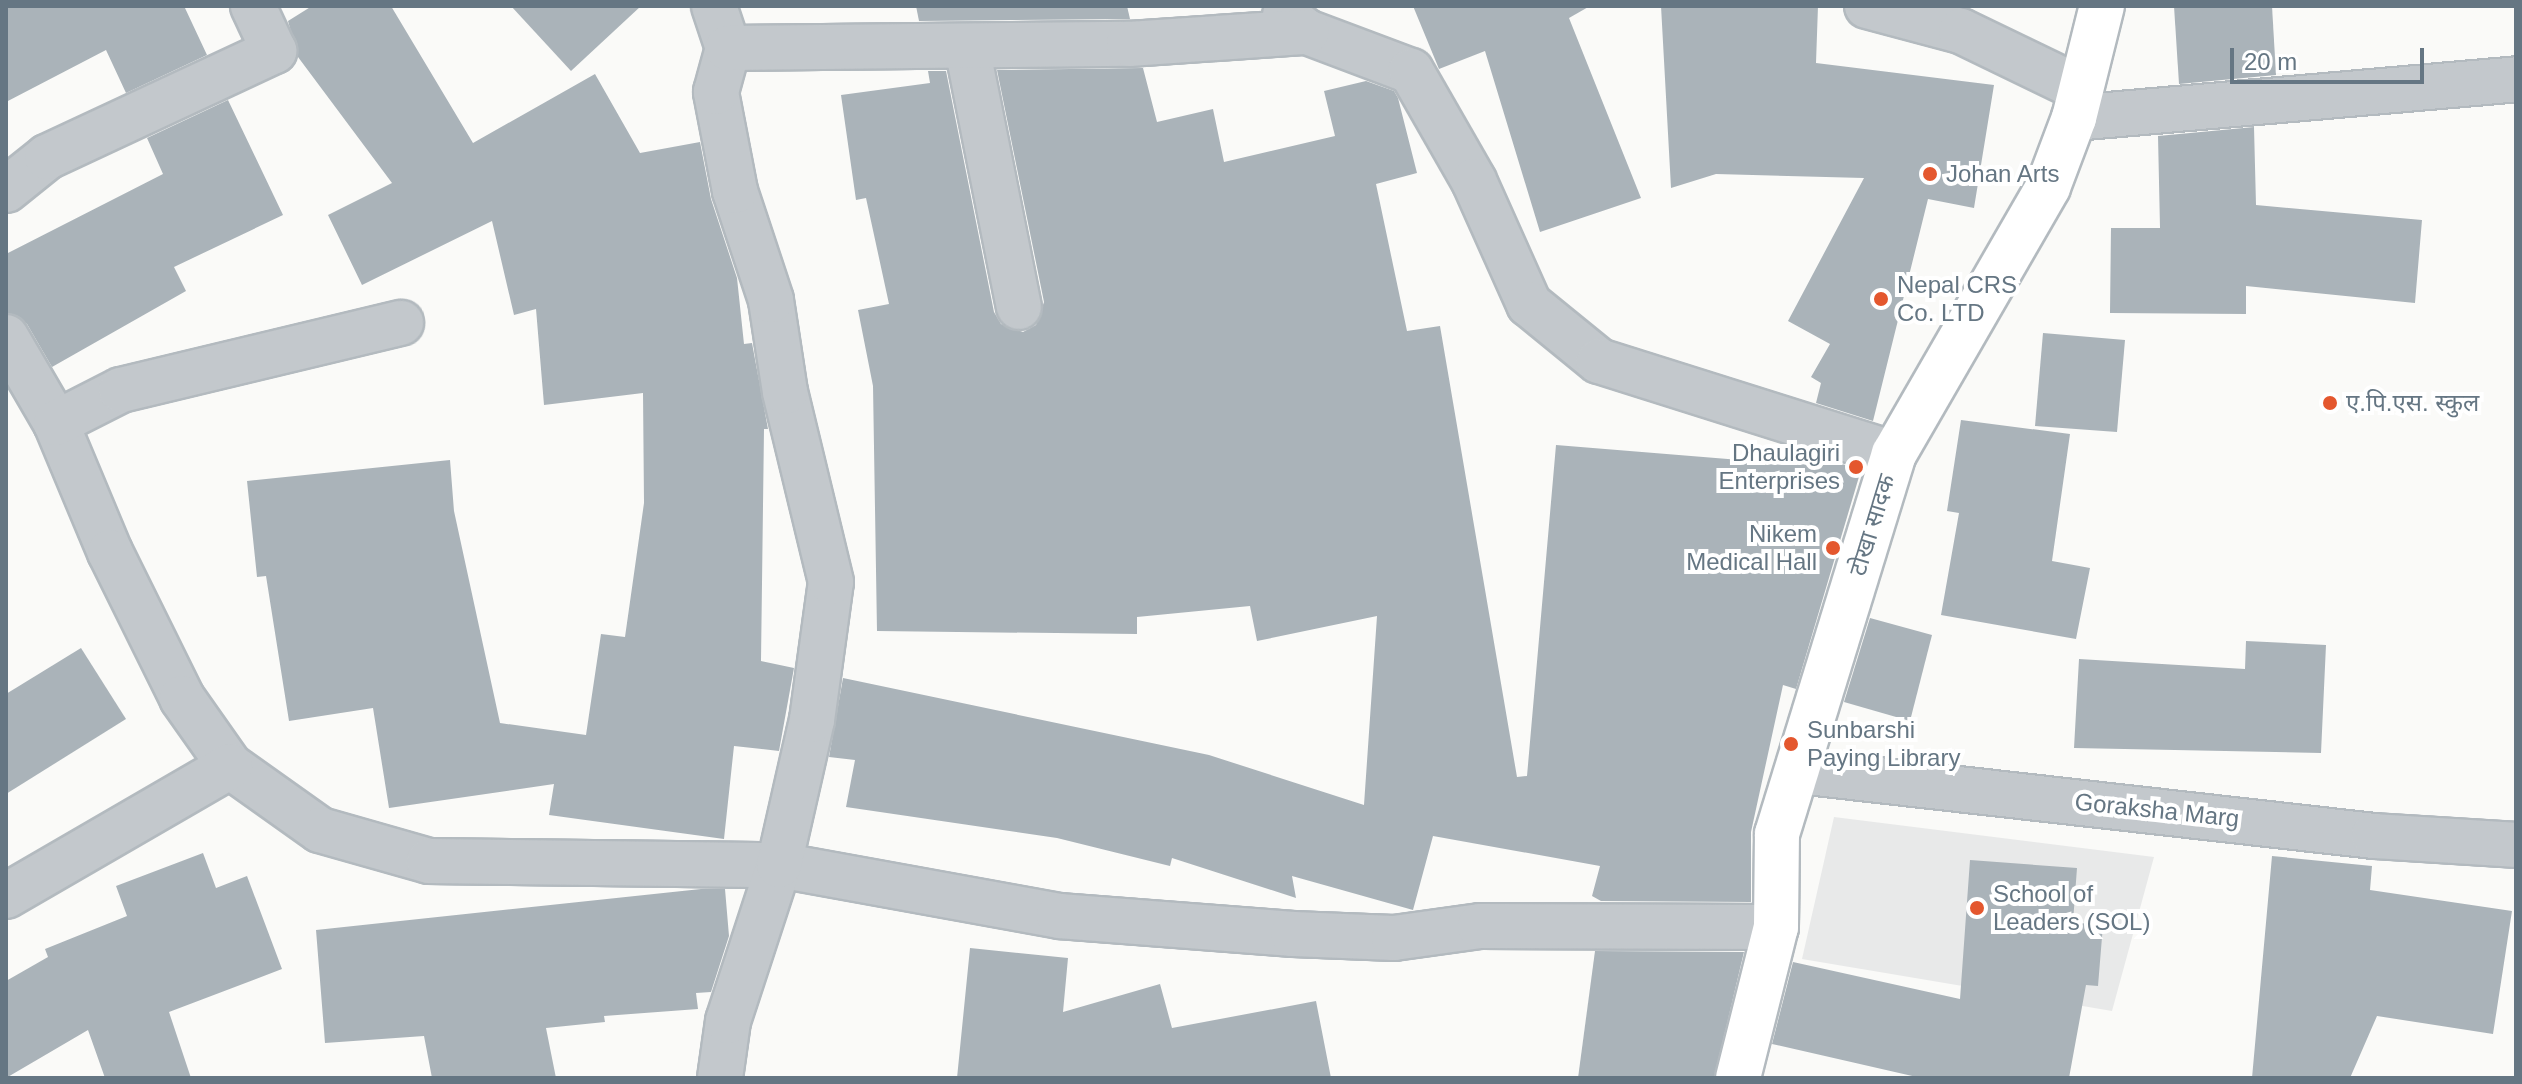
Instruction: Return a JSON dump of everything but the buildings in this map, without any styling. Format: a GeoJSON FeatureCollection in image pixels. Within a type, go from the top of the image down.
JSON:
{"type":"FeatureCollection","features":[{"type":"Feature","properties":{"kind":"main road","name":"टोखा सादक"},"geometry":{"type":"LineString","coordinates":[[1738,1078],[1776,927],[1777,834],[1799,771],[1894,454],[2048,187],[2077,104],[2102,6]]}},
{"type":"Feature","properties":{"kind":"street"},"geometry":{"type":"LineString","coordinates":[[6,190],[47,157],[274,51],[253,6]]}},
{"type":"Feature","properties":{"kind":"street"},"geometry":{"type":"LineString","coordinates":[[714,6],[728,48],[716,92],[735,191],[771,300],[785,392],[831,582],[812,720],[779,865],[728,1021],[720,1078]]}},
{"type":"Feature","properties":{"kind":"street"},"geometry":{"type":"LineString","coordinates":[[1867,6],[1961,31],[2077,104],[2516,79]]}},
{"type":"Feature","properties":{"kind":"street"},"geometry":{"type":"LineString","coordinates":[[728,48],[1129,44],[1290,19],[1411,71],[1474,181],[1529,304],[1599,361],[1894,454]]}},
{"type":"Feature","properties":{"kind":"street"},"geometry":{"type":"LineString","coordinates":[[967,47],[1019,307]]}},
{"type":"Feature","properties":{"kind":"street"},"geometry":{"type":"LineString","coordinates":[[56,423],[121,390],[401,323]]}},
{"type":"Feature","properties":{"kind":"street"},"geometry":{"type":"LineString","coordinates":[[6,337],[56,423],[110,552],[182,698],[230,766],[320,830],[429,861],[779,865],[1059,916],[1293,934],[1394,938],[1480,926],[1776,927]]}},
{"type":"Feature","properties":{"kind":"street"},"geometry":{"type":"LineString","coordinates":[[6,896],[230,766]]}},
{"type":"Feature","properties":{"kind":"street","name":"Goraksha Marg"},"geometry":{"type":"LineString","coordinates":[[1799,771],[2374,836],[2516,845]]}},
{"type":"Feature","properties":{"kind":"shaded area","name":"School of Leaders (SOL)"},"geometry":{"type":"Polygon","coordinates":[[[1834,817],[2154,857],[2112,1011],[1802,959],[1834,817]]]}},
{"type":"Feature","properties":{"kind":"place","name":"Johan Arts"},"geometry":{"type":"Point","coordinates":[1930,174]}},
{"type":"Feature","properties":{"kind":"place","name":"Nepal CRS Co. LTD"},"geometry":{"type":"Point","coordinates":[1881,299]}},
{"type":"Feature","properties":{"kind":"place","name":"ए.पि.एस. स्कुल"},"geometry":{"type":"Point","coordinates":[2330,403]}},
{"type":"Feature","properties":{"kind":"place","name":"Dhaulagiri Enterprises"},"geometry":{"type":"Point","coordinates":[1856,467]}},
{"type":"Feature","properties":{"kind":"place","name":"Nikem Medical Hall"},"geometry":{"type":"Point","coordinates":[1833,548]}},
{"type":"Feature","properties":{"kind":"place","name":"Sunbarshi Paying Library"},"geometry":{"type":"Point","coordinates":[1791,744]}},
{"type":"Feature","properties":{"kind":"place","name":"School of Leaders (SOL)"},"geometry":{"type":"Point","coordinates":[1977,908]}}]}
